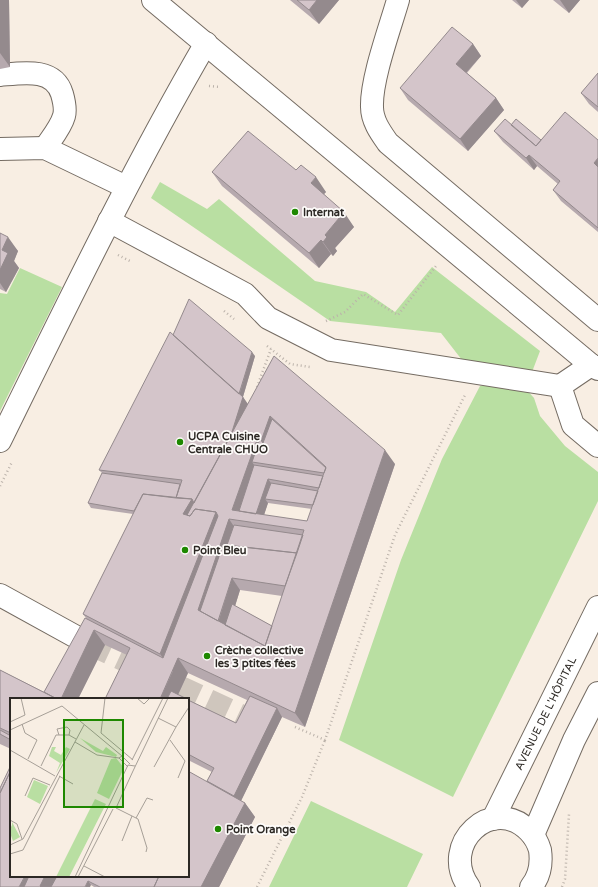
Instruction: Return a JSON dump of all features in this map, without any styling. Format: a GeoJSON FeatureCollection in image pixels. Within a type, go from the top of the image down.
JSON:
{"type":"FeatureCollection","features":[{"type":"Feature","properties":{"kind":"street"},"geometry":{"type":"LineString","coordinates":[[118,226],[245,294],[268,318],[331,350],[560,386],[594,367],[153,0]]}},
{"type":"Feature","properties":{"kind":"street"},"geometry":{"type":"LineString","coordinates":[[398,0],[373,92],[372,108],[377,127],[388,143],[598,320]]}},
{"type":"Feature","properties":{"kind":"street"},"geometry":{"type":"LineString","coordinates":[[0,441],[118,226],[126,187],[159,123],[206,43]]}},
{"type":"Feature","properties":{"kind":"street"},"geometry":{"type":"LineString","coordinates":[[0,75],[29,72],[43,74],[54,81],[61,91],[64,103],[64,116],[45,148]]}},
{"type":"Feature","properties":{"kind":"street"},"geometry":{"type":"LineString","coordinates":[[0,149],[45,148],[126,187]]}},
{"type":"Feature","properties":{"kind":"street"},"geometry":{"type":"LineString","coordinates":[[560,386],[573,425],[598,446]]}},
{"type":"Feature","properties":{"kind":"street"},"geometry":{"type":"LineString","coordinates":[[0,595],[89,644]]}},
{"type":"Feature","properties":{"kind":"street","name":"AVENUE DE L'HÔPITAL"},"geometry":{"type":"LineString","coordinates":[[493,819],[598,606]]}},
{"type":"Feature","properties":{"kind":"street"},"geometry":{"type":"LineString","coordinates":[[533,835],[574,740],[598,693]]}},
{"type":"Feature","properties":{"kind":"street"},"geometry":{"type":"LineString","coordinates":[[462,883],[459,863],[460,850],[465,839],[472,829],[493,819],[504,819],[525,827],[533,835],[539,846],[541,858],[540,870],[530,887]]}},
{"type":"Feature","properties":{"kind":"path"},"geometry":{"type":"LineString","coordinates":[[203,91],[208,86],[225,88]]}},
{"type":"Feature","properties":{"kind":"path"},"geometry":{"type":"LineString","coordinates":[[118,226],[115,254],[136,264]]}},
{"type":"Feature","properties":{"kind":"path"},"geometry":{"type":"LineString","coordinates":[[256,392],[271,349],[344,312],[363,294],[398,316],[439,262]]}},
{"type":"Feature","properties":{"kind":"path"},"geometry":{"type":"LineString","coordinates":[[223,311],[235,320]]}},
{"type":"Feature","properties":{"kind":"path"},"geometry":{"type":"LineString","coordinates":[[265,344],[290,364],[313,367]]}},
{"type":"Feature","properties":{"kind":"path"},"geometry":{"type":"LineString","coordinates":[[257,887],[302,797],[325,740],[395,535],[468,390]]}},
{"type":"Feature","properties":{"kind":"path"},"geometry":{"type":"LineString","coordinates":[[0,486],[14,458]]}},
{"type":"Feature","properties":{"kind":"path"},"geometry":{"type":"LineString","coordinates":[[294,728],[325,740]]}},
{"type":"Feature","properties":{"kind":"path"},"geometry":{"type":"LineString","coordinates":[[562,887],[565,879],[570,809]]}},
{"type":"Feature","properties":{"kind":"green space"},"geometry":{"type":"Polygon","coordinates":[[[160,182],[207,209],[219,199],[315,281],[366,292],[395,312],[432,267],[540,351],[532,372],[462,360],[441,333],[330,321],[151,198],[160,182]]]}},
{"type":"Feature","properties":{"kind":"green space"},"geometry":{"type":"Polygon","coordinates":[[[20,268],[62,287],[0,411],[0,293],[7,294],[20,268]]]}},
{"type":"Feature","properties":{"kind":"green space"},"geometry":{"type":"Polygon","coordinates":[[[498,385],[524,387],[534,398],[540,416],[565,446],[598,472],[598,501],[453,797],[339,740],[401,560],[442,459],[480,386],[498,385]]]}},
{"type":"Feature","properties":{"kind":"green space"},"geometry":{"type":"Polygon","coordinates":[[[311,801],[423,854],[407,887],[269,887],[311,801]]]}},
{"type":"Feature","properties":{"kind":"building"},"geometry":{"type":"Polygon","coordinates":[[[297,0],[317,0],[309,10],[297,0]]]}},
{"type":"Feature","properties":{"kind":"building"},"geometry":{"type":"Polygon","coordinates":[[[452,27],[473,44],[456,64],[496,98],[460,139],[400,88],[452,27]]]}},
{"type":"Feature","properties":{"kind":"building"},"geometry":{"type":"Polygon","coordinates":[[[598,73],[598,107],[581,93],[598,73]]]}},
{"type":"Feature","properties":{"kind":"building"},"geometry":{"type":"Polygon","coordinates":[[[565,112],[598,140],[598,158],[594,163],[598,167],[598,228],[553,190],[560,181],[529,155],[526,158],[494,131],[505,119],[536,146],[565,112]]]}},
{"type":"Feature","properties":{"kind":"building"},"geometry":{"type":"Polygon","coordinates":[[[516,119],[541,140],[536,146],[511,125],[516,119]]]}},
{"type":"Feature","properties":{"kind":"building","name":"Internat"},"geometry":{"type":"Polygon","coordinates":[[[248,131],[296,170],[301,165],[316,177],[311,183],[344,212],[325,235],[327,237],[323,242],[321,240],[309,253],[212,172],[248,131]]]}},
{"type":"Feature","properties":{"kind":"building"},"geometry":{"type":"Polygon","coordinates":[[[0,233],[8,237],[2,250],[8,253],[0,270],[0,233]]]}},
{"type":"Feature","properties":{"kind":"building"},"geometry":{"type":"Polygon","coordinates":[[[189,299],[252,352],[239,394],[173,335],[189,299]]]}},
{"type":"Feature","properties":{"kind":"building","name":"UCPA Cuisine Centrale CHUO"},"geometry":{"type":"Polygon","coordinates":[[[170,332],[243,397],[231,435],[194,503],[192,499],[176,498],[182,480],[99,470],[170,332]]]}},
{"type":"Feature","properties":{"kind":"building"},"geometry":{"type":"Polygon","coordinates":[[[274,356],[385,450],[295,713],[178,658],[160,698],[105,698],[130,648],[94,630],[61,698],[55,698],[44,692],[85,618],[163,658],[218,516],[216,512],[195,509],[190,516],[187,515],[274,356]],[[270,416],[261,441],[258,437],[232,510],[307,521],[326,467],[270,416]],[[229,519],[198,610],[265,646],[304,530],[229,519]]]}},
{"type":"Feature","properties":{"kind":"building"},"geometry":{"type":"Polygon","coordinates":[[[272,419],[326,468],[324,473],[252,462],[260,439],[263,443],[272,419]]]}},
{"type":"Feature","properties":{"kind":"building"},"geometry":{"type":"Polygon","coordinates":[[[254,465],[323,476],[319,488],[268,479],[256,514],[239,511],[254,465]]]}},
{"type":"Feature","properties":{"kind":"building"},"geometry":{"type":"Polygon","coordinates":[[[102,473],[180,484],[176,498],[143,494],[134,511],[88,503],[102,473]]]}},
{"type":"Feature","properties":{"kind":"building"},"geometry":{"type":"Polygon","coordinates":[[[271,483],[318,491],[313,505],[265,499],[271,483]]]}},
{"type":"Feature","properties":{"kind":"building"},"geometry":{"type":"Polygon","coordinates":[[[143,494],[192,499],[183,514],[190,516],[195,509],[216,512],[160,654],[83,614],[143,494]]]}},
{"type":"Feature","properties":{"kind":"building"},"geometry":{"type":"Polygon","coordinates":[[[234,525],[303,535],[297,553],[227,545],[234,525]]]}},
{"type":"Feature","properties":{"kind":"building"},"geometry":{"type":"Polygon","coordinates":[[[223,545],[297,553],[285,586],[232,578],[218,621],[200,611],[223,545]]]}},
{"type":"Feature","properties":{"kind":"building"},"geometry":{"type":"Polygon","coordinates":[[[232,604],[272,626],[265,646],[225,625],[232,604]]]}},
{"type":"Feature","properties":{"kind":"building"},"geometry":{"type":"Polygon","coordinates":[[[0,670],[55,698],[10,698],[10,733],[0,728],[0,670]]]}},
{"type":"Feature","properties":{"kind":"building"},"geometry":{"type":"Polygon","coordinates":[[[171,691],[185,698],[168,698],[171,691]]]}},
{"type":"Feature","properties":{"kind":"building"},"geometry":{"type":"Polygon","coordinates":[[[250,696],[277,708],[234,796],[207,781],[214,768],[189,755],[189,700],[236,723],[250,696]]]}},
{"type":"Feature","properties":{"kind":"building"},"geometry":{"type":"Polygon","coordinates":[[[0,730],[10,735],[10,739],[0,734],[0,730]]]}},
{"type":"Feature","properties":{"kind":"building"},"geometry":{"type":"Polygon","coordinates":[[[10,767],[10,772],[0,793],[0,788],[10,767]]]}},
{"type":"Feature","properties":{"kind":"building"},"geometry":{"type":"Polygon","coordinates":[[[10,772],[10,877],[24,877],[19,887],[0,887],[0,793],[10,772]]]}},
{"type":"Feature","properties":{"kind":"building","name":"Point Orange"},"geometry":{"type":"Polygon","coordinates":[[[189,772],[245,803],[201,887],[154,887],[159,877],[189,877],[189,772]]]}},
{"type":"Feature","properties":{"kind":"building"},"geometry":{"type":"Polygon","coordinates":[[[29,877],[44,877],[40,886],[41,887],[24,887],[29,877]]]}},
{"type":"Feature","properties":{"kind":"building"},"geometry":{"type":"Polygon","coordinates":[[[56,877],[159,877],[154,887],[100,887],[88,881],[85,887],[51,887],[56,877]]]}},
{"type":"Feature","properties":{"kind":"tunnel"},"geometry":{"type":"LineString","coordinates":[[89,644],[275,731]]}},
{"type":"Feature","properties":{"kind":"place","name":"Internat"},"geometry":{"type":"Point","coordinates":[295,212]}},
{"type":"Feature","properties":{"kind":"place","name":"UCPA Cuisine Centrale CHUO"},"geometry":{"type":"Point","coordinates":[180,442]}},
{"type":"Feature","properties":{"kind":"place","name":"Point Bleu"},"geometry":{"type":"Point","coordinates":[185,550]}},
{"type":"Feature","properties":{"kind":"place","name":"Crèche collective les 3 ptites fées"},"geometry":{"type":"Point","coordinates":[207,656]}},
{"type":"Feature","properties":{"kind":"place","name":"Point Orange"},"geometry":{"type":"Point","coordinates":[218,829]}}]}
